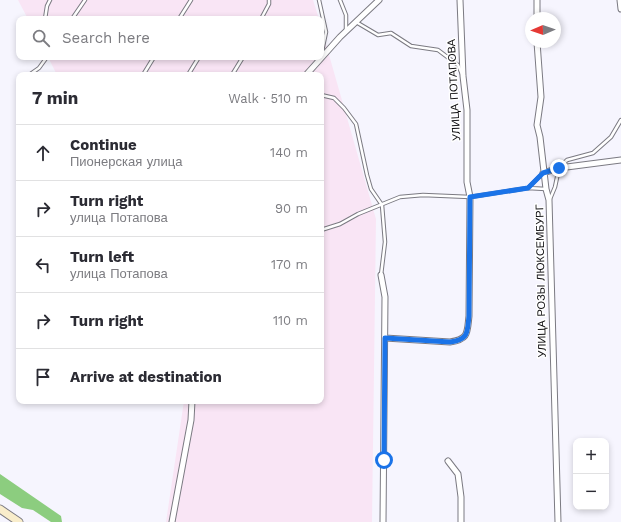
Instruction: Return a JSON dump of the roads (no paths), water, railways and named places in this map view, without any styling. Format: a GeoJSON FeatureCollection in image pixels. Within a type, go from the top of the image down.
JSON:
{"type":"FeatureCollection","features":[{"type":"Feature","properties":{"kind":"main road"},"geometry":{"type":"LineString","coordinates":[[0,509],[19,522]]}},
{"type":"Feature","properties":{"kind":"street"},"geometry":{"type":"LineString","coordinates":[[324,54],[379,0]]}},
{"type":"Feature","properties":{"kind":"street","name":"УЛИЦА ПОТАПОВА"},"geometry":{"type":"LineString","coordinates":[[385,338],[450,342],[460,340],[467,334],[469,316],[470,197],[467,182],[467,110],[463,76],[460,0]]}},
{"type":"Feature","properties":{"kind":"street"},"geometry":{"type":"LineString","coordinates":[[537,0],[537,12]]}},
{"type":"Feature","properties":{"kind":"street"},"geometry":{"type":"LineString","coordinates":[[620,0],[621,9]]}},
{"type":"Feature","properties":{"kind":"street","name":"УЛИЦА РОЗЫ ЛЮКСЕМБУРГ"},"geometry":{"type":"LineString","coordinates":[[537,48],[540,98],[537,125],[540,137],[543,173],[550,200],[558,522]]}},
{"type":"Feature","properties":{"kind":"street"},"geometry":{"type":"LineString","coordinates":[[308,72],[318,60]]}},
{"type":"Feature","properties":{"kind":"street"},"geometry":{"type":"LineString","coordinates":[[543,173],[559,168],[621,160]]}},
{"type":"Feature","properties":{"kind":"street"},"geometry":{"type":"LineString","coordinates":[[381,275],[385,297],[383,522]]}},
{"type":"Feature","properties":{"kind":"street"},"geometry":{"type":"LineString","coordinates":[[172,522],[191,420],[192,404]]}},
{"type":"Feature","properties":{"kind":"street"},"geometry":{"type":"LineString","coordinates":[[448,461],[458,474],[461,497],[461,522]]}},
{"type":"Feature","properties":{"kind":"lane"},"geometry":{"type":"LineString","coordinates":[[45,16],[47,6],[50,0]]}},
{"type":"Feature","properties":{"kind":"lane"},"geometry":{"type":"LineString","coordinates":[[74,16],[84,0]]}},
{"type":"Feature","properties":{"kind":"lane"},"geometry":{"type":"LineString","coordinates":[[181,16],[191,0]]}},
{"type":"Feature","properties":{"kind":"lane"},"geometry":{"type":"LineString","coordinates":[[263,16],[269,4],[269,0]]}},
{"type":"Feature","properties":{"kind":"lane"},"geometry":{"type":"LineString","coordinates":[[319,0],[322,16]]}},
{"type":"Feature","properties":{"kind":"lane"},"geometry":{"type":"LineString","coordinates":[[340,0],[346,15],[345,32]]}},
{"type":"Feature","properties":{"kind":"lane"},"geometry":{"type":"LineString","coordinates":[[356,22],[378,35],[390,33],[411,46],[438,50],[458,65],[463,76]]}},
{"type":"Feature","properties":{"kind":"lane"},"geometry":{"type":"LineString","coordinates":[[324,23],[326,32],[324,42]]}},
{"type":"Feature","properties":{"kind":"lane"},"geometry":{"type":"LineString","coordinates":[[33,72],[39,68],[44,60]]}},
{"type":"Feature","properties":{"kind":"lane"},"geometry":{"type":"LineString","coordinates":[[144,72],[152,60]]}},
{"type":"Feature","properties":{"kind":"lane"},"geometry":{"type":"LineString","coordinates":[[190,72],[197,60]]}},
{"type":"Feature","properties":{"kind":"lane"},"geometry":{"type":"LineString","coordinates":[[234,72],[241,60]]}},
{"type":"Feature","properties":{"kind":"lane"},"geometry":{"type":"LineString","coordinates":[[324,96],[334,98],[356,124],[371,189],[382,205],[385,242],[381,275]]}},
{"type":"Feature","properties":{"kind":"lane"},"geometry":{"type":"LineString","coordinates":[[550,200],[555,187],[559,168],[567,160],[593,154],[611,137],[621,120]]}},
{"type":"Feature","properties":{"kind":"lane"},"geometry":{"type":"LineString","coordinates":[[528,188],[543,173]]}},
{"type":"Feature","properties":{"kind":"lane"},"geometry":{"type":"LineString","coordinates":[[324,229],[340,224],[358,214],[400,198],[424,195],[470,197],[528,188],[546,188]]}}]}
